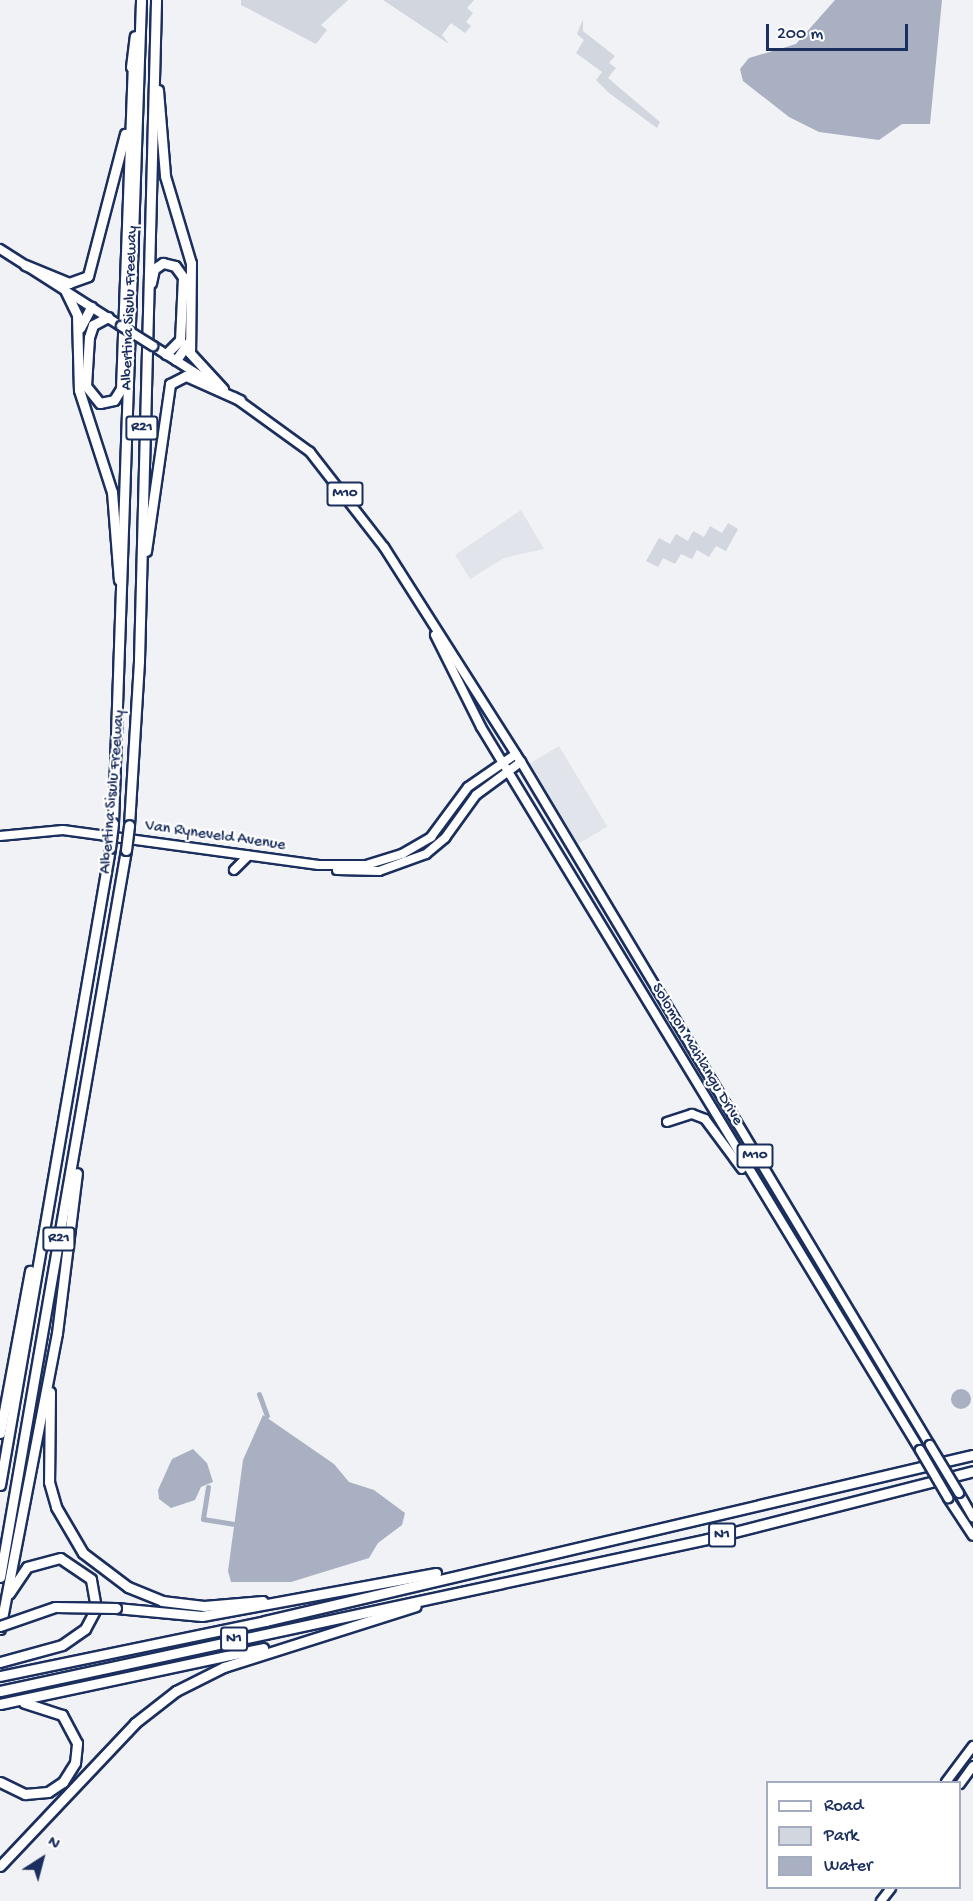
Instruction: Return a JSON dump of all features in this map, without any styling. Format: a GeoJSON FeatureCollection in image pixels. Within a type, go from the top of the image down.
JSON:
{"type":"FeatureCollection","features":[{"type":"Feature","properties":{"kind":"highway"},"geometry":{"type":"LineString","coordinates":[[108,317],[91,328],[86,378],[90,395],[104,403],[114,400],[121,389],[136,0]]}},
{"type":"Feature","properties":{"kind":"highway","name":"Albertina Sisulu Freeway"},"geometry":{"type":"LineString","coordinates":[[0,1485],[110,848],[122,658],[141,0]]}},
{"type":"Feature","properties":{"kind":"highway","name":"Albertina Sisulu Freeway"},"geometry":{"type":"LineString","coordinates":[[0,1577],[95,1046],[129,825],[139,660],[141,486],[156,0]]}},
{"type":"Feature","properties":{"kind":"highway"},"geometry":{"type":"LineString","coordinates":[[155,31],[165,176],[192,274],[188,343],[195,364],[223,389]]}},
{"type":"Feature","properties":{"kind":"highway"},"geometry":{"type":"LineString","coordinates":[[25,265],[69,283],[82,281],[93,268],[123,149],[135,36]]}},
{"type":"Feature","properties":{"kind":"highway"},"geometry":{"type":"LineString","coordinates":[[141,486],[150,285],[154,269],[168,263],[184,281],[180,340],[164,353]]}},
{"type":"Feature","properties":{"kind":"highway"},"geometry":{"type":"LineString","coordinates":[[65,290],[78,315],[79,390],[104,459],[116,517],[122,658]]}},
{"type":"Feature","properties":{"kind":"highway"},"geometry":{"type":"LineString","coordinates":[[77,348],[91,307]]}},
{"type":"Feature","properties":{"kind":"highway"},"geometry":{"type":"LineString","coordinates":[[176,360],[188,343]]}},
{"type":"Feature","properties":{"kind":"highway"},"geometry":{"type":"LineString","coordinates":[[139,660],[148,523],[168,388],[186,376],[240,400]]}},
{"type":"Feature","properties":{"kind":"highway"},"geometry":{"type":"LineString","coordinates":[[0,1433],[18,1330],[77,1040]]}},
{"type":"Feature","properties":{"kind":"highway"},"geometry":{"type":"LineString","coordinates":[[95,1046],[47,1422],[49,1482],[60,1515],[83,1553],[128,1587],[162,1601],[204,1606],[298,1598]]}},
{"type":"Feature","properties":{"kind":"highway"},"geometry":{"type":"LineString","coordinates":[[0,1400],[18,1330]]}},
{"type":"Feature","properties":{"kind":"highway"},"geometry":{"type":"LineString","coordinates":[[1,1620],[57,1333]]}},
{"type":"Feature","properties":{"kind":"highway","name":"N1"},"geometry":{"type":"LineString","coordinates":[[0,1676],[569,1550],[973,1455]]}},
{"type":"Feature","properties":{"kind":"highway","name":"N1"},"geometry":{"type":"LineString","coordinates":[[0,1691],[707,1539],[973,1471]]}},
{"type":"Feature","properties":{"kind":"highway"},"geometry":{"type":"LineString","coordinates":[[1,1620],[55,1607],[116,1608],[202,1616],[569,1550]]}},
{"type":"Feature","properties":{"kind":"highway"},"geometry":{"type":"LineString","coordinates":[[0,1662],[78,1636],[92,1618],[96,1593],[81,1567],[49,1558],[19,1575],[1,1620]]}},
{"type":"Feature","properties":{"kind":"highway"},"geometry":{"type":"LineString","coordinates":[[0,1866],[135,1723],[176,1691],[224,1667],[321,1634],[468,1589]]}},
{"type":"Feature","properties":{"kind":"highway"},"geometry":{"type":"LineString","coordinates":[[0,1704],[321,1634]]}},
{"type":"Feature","properties":{"kind":"highway"},"geometry":{"type":"LineString","coordinates":[[0,1704],[51,1707],[70,1724],[77,1753],[71,1772],[48,1792],[25,1794],[0,1782]]}},
{"type":"Feature","properties":{"kind":"main road","name":"Solomon Mahlangu Drive"},"geometry":{"type":"LineString","coordinates":[[0,249],[240,400],[323,466],[424,613],[518,758],[973,1517]]}},
{"type":"Feature","properties":{"kind":"main road","name":"Solomon Mahlangu Drive"},"geometry":{"type":"LineString","coordinates":[[424,613],[501,761],[973,1536]]}},
{"type":"Feature","properties":{"kind":"main road","name":"Van Ryneveld Avenue"},"geometry":{"type":"LineString","coordinates":[[319,865],[366,865],[420,844],[438,830],[468,788],[501,761],[518,758]]}},
{"type":"Feature","properties":{"kind":"main road","name":"Van Ryneveld Avenue"},"geometry":{"type":"LineString","coordinates":[[0,836],[63,830],[367,873],[410,862],[438,844],[476,795],[508,771],[518,758]]}},
{"type":"Feature","properties":{"kind":"main road"},"geometry":{"type":"LineString","coordinates":[[234,870],[250,856]]}},
{"type":"Feature","properties":{"kind":"main road"},"geometry":{"type":"LineString","coordinates":[[667,1122],[692,1114],[705,1119],[790,1238]]}},
{"type":"Feature","properties":{"kind":"main road"},"geometry":{"type":"LineString","coordinates":[[947,1781],[973,1746]]}},
{"type":"Feature","properties":{"kind":"main road"},"geometry":{"type":"LineString","coordinates":[[961,1783],[973,1766]]}},
{"type":"Feature","properties":{"kind":"shaded area"},"geometry":{"type":"Polygon","coordinates":[[[521,510],[544,549],[504,558],[470,579],[455,555],[521,510]]]}},
{"type":"Feature","properties":{"kind":"shaded area"},"geometry":{"type":"Polygon","coordinates":[[[559,746],[607,827],[578,844],[530,764],[559,746]]]}},
{"type":"Feature","properties":{"kind":"green space"},"geometry":{"type":"Polygon","coordinates":[[[241,0],[348,0],[321,25],[327,30],[316,44],[241,5],[241,0]]]}},
{"type":"Feature","properties":{"kind":"green space"},"geometry":{"type":"Polygon","coordinates":[[[383,0],[474,0],[467,8],[473,13],[466,22],[471,26],[465,33],[451,23],[442,35],[449,44],[383,0]]]}},
{"type":"Feature","properties":{"kind":"green space"},"geometry":{"type":"Polygon","coordinates":[[[583,19],[583,31],[615,56],[609,63],[616,68],[608,78],[660,122],[657,128],[609,93],[596,80],[602,72],[576,53],[584,40],[577,34],[583,19]]]}},
{"type":"Feature","properties":{"kind":"green space"},"geometry":{"type":"Polygon","coordinates":[[[728,523],[738,529],[726,551],[716,546],[709,557],[697,550],[692,559],[681,554],[675,564],[663,558],[658,567],[646,561],[659,538],[670,544],[676,534],[688,541],[693,531],[704,537],[710,526],[722,533],[728,523]]]}},
{"type":"Feature","properties":{"kind":"water"},"geometry":{"type":"Polygon","coordinates":[[[835,0],[942,0],[930,124],[902,124],[879,140],[819,132],[789,117],[743,81],[740,69],[749,58],[796,44],[835,0]]]}},
{"type":"Feature","properties":{"kind":"water"},"geometry":{"type":"Polygon","coordinates":[[[961,1389],[968,1392],[971,1399],[968,1406],[961,1409],[954,1406],[951,1399],[954,1392],[961,1389]]]}},
{"type":"Feature","properties":{"kind":"water"},"geometry":{"type":"Polygon","coordinates":[[[263,1415],[334,1464],[349,1482],[374,1490],[405,1513],[402,1525],[378,1543],[369,1558],[291,1582],[231,1582],[228,1571],[243,1460],[263,1415]]]}},
{"type":"Feature","properties":{"kind":"water"},"geometry":{"type":"Polygon","coordinates":[[[193,1449],[207,1463],[213,1482],[201,1487],[195,1500],[171,1508],[159,1499],[158,1490],[172,1459],[193,1449]]]}},
{"type":"Feature","properties":{"kind":"waterway"},"geometry":{"type":"LineString","coordinates":[[259,1394],[267,1416]]}},
{"type":"Feature","properties":{"kind":"waterway"},"geometry":{"type":"LineString","coordinates":[[208,1487],[203,1519],[233,1524]]}}]}
